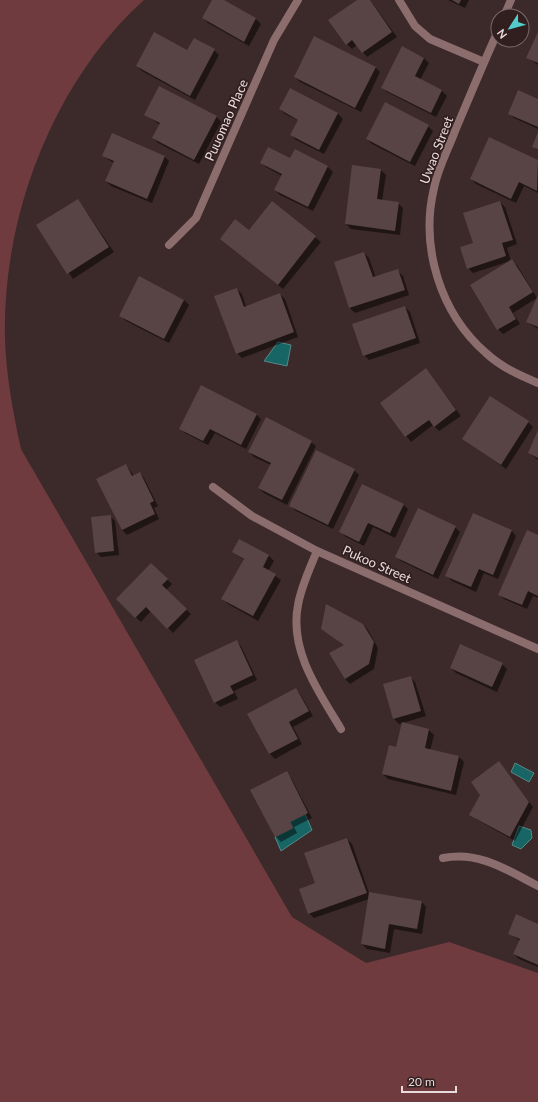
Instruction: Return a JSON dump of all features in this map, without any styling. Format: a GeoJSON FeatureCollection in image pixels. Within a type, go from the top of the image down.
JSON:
{"type":"FeatureCollection","features":[{"type":"Feature","properties":{"kind":"street","name":"Puuomao Place"},"geometry":{"type":"LineString","coordinates":[[169,245],[196,218],[274,40],[298,0]]}},
{"type":"Feature","properties":{"kind":"street"},"geometry":{"type":"LineString","coordinates":[[399,0],[415,26],[430,39],[484,62]]}},
{"type":"Feature","properties":{"kind":"street","name":"Uwao Street"},"geometry":{"type":"LineString","coordinates":[[490,48],[438,174],[429,216],[429,244],[443,294],[467,332],[486,353],[509,370],[538,383]]}},
{"type":"Feature","properties":{"kind":"street","name":"Pukoo Street"},"geometry":{"type":"LineString","coordinates":[[214,487],[252,516],[317,550],[538,649]]}},
{"type":"Feature","properties":{"kind":"street"},"geometry":{"type":"LineString","coordinates":[[317,550],[300,598],[296,625],[301,650],[307,669],[340,729]]}},
{"type":"Feature","properties":{"kind":"street"},"geometry":{"type":"LineString","coordinates":[[443,858],[469,856],[497,864],[538,886]]}},
{"type":"Feature","properties":{"kind":"shaded area"},"geometry":{"type":"Polygon","coordinates":[[[0,0],[144,0],[112,33],[83,70],[59,111],[39,154],[24,200],[13,246],[6,292],[5,338],[10,394],[21,449],[292,917],[366,963],[449,942],[538,973],[538,1102],[0,1102],[0,0]]]}},
{"type":"Feature","properties":{"kind":"water"},"geometry":{"type":"Polygon","coordinates":[[[278,342],[291,345],[287,366],[264,361],[278,342]]]}},
{"type":"Feature","properties":{"kind":"water"},"geometry":{"type":"Polygon","coordinates":[[[515,763],[534,773],[529,782],[511,772],[515,763]]]}},
{"type":"Feature","properties":{"kind":"water"},"geometry":{"type":"Polygon","coordinates":[[[305,814],[312,830],[281,851],[275,837],[293,828],[290,822],[305,814]]]}},
{"type":"Feature","properties":{"kind":"water"},"geometry":{"type":"Polygon","coordinates":[[[519,826],[531,830],[532,838],[521,849],[512,845],[519,826]]]}},
{"type":"Feature","properties":{"kind":"building"},"geometry":{"type":"Polygon","coordinates":[[[212,0],[224,0],[256,18],[244,42],[202,18],[212,0]]]}},
{"type":"Feature","properties":{"kind":"building"},"geometry":{"type":"Polygon","coordinates":[[[357,0],[370,0],[392,32],[362,53],[352,40],[346,45],[328,20],[357,0]]]}},
{"type":"Feature","properties":{"kind":"building"},"geometry":{"type":"Polygon","coordinates":[[[452,0],[461,0],[459,4],[452,0]]]}},
{"type":"Feature","properties":{"kind":"building"},"geometry":{"type":"Polygon","coordinates":[[[154,32],[187,50],[194,38],[215,49],[190,96],[136,66],[154,32]]]}},
{"type":"Feature","properties":{"kind":"building"},"geometry":{"type":"Polygon","coordinates":[[[538,32],[538,63],[526,58],[538,32]]]}},
{"type":"Feature","properties":{"kind":"building"},"geometry":{"type":"Polygon","coordinates":[[[314,36],[376,67],[355,108],[294,77],[314,36]]]}},
{"type":"Feature","properties":{"kind":"building"},"geometry":{"type":"Polygon","coordinates":[[[402,46],[424,58],[415,76],[442,90],[431,113],[381,88],[402,46]]]}},
{"type":"Feature","properties":{"kind":"building"},"geometry":{"type":"Polygon","coordinates":[[[159,86],[217,116],[194,160],[152,138],[160,123],[144,115],[159,86]]]}},
{"type":"Feature","properties":{"kind":"building"},"geometry":{"type":"Polygon","coordinates":[[[290,88],[338,113],[319,150],[290,135],[298,120],[279,109],[290,88]]]}},
{"type":"Feature","properties":{"kind":"building"},"geometry":{"type":"Polygon","coordinates":[[[518,90],[538,99],[538,127],[508,114],[518,90]]]}},
{"type":"Feature","properties":{"kind":"building"},"geometry":{"type":"Polygon","coordinates":[[[385,102],[429,125],[410,162],[366,139],[385,102]]]}},
{"type":"Feature","properties":{"kind":"building"},"geometry":{"type":"Polygon","coordinates":[[[538,132],[538,149],[532,147],[538,132]]]}},
{"type":"Feature","properties":{"kind":"building"},"geometry":{"type":"Polygon","coordinates":[[[112,133],[165,156],[147,199],[105,181],[114,161],[102,156],[112,133]]]}},
{"type":"Feature","properties":{"kind":"building"},"geometry":{"type":"Polygon","coordinates":[[[489,137],[538,160],[537,191],[519,182],[511,199],[470,179],[489,137]]]}},
{"type":"Feature","properties":{"kind":"building"},"geometry":{"type":"Polygon","coordinates":[[[268,147],[290,158],[295,149],[328,166],[308,207],[274,190],[282,174],[260,163],[268,147]]]}},
{"type":"Feature","properties":{"kind":"building"},"geometry":{"type":"Polygon","coordinates":[[[352,165],[381,169],[377,199],[399,202],[395,231],[345,224],[352,165]]]}},
{"type":"Feature","properties":{"kind":"building"},"geometry":{"type":"Polygon","coordinates":[[[78,199],[109,247],[67,274],[36,225],[78,199]]]}},
{"type":"Feature","properties":{"kind":"building"},"geometry":{"type":"Polygon","coordinates":[[[272,201],[316,236],[278,285],[220,239],[235,219],[249,230],[272,201]]]}},
{"type":"Feature","properties":{"kind":"building"},"geometry":{"type":"Polygon","coordinates":[[[500,201],[513,240],[502,243],[506,256],[467,269],[460,247],[473,243],[463,213],[500,201]]]}},
{"type":"Feature","properties":{"kind":"building"},"geometry":{"type":"Polygon","coordinates":[[[364,252],[373,277],[398,269],[405,290],[349,308],[334,262],[364,252]]]}},
{"type":"Feature","properties":{"kind":"building"},"geometry":{"type":"Polygon","coordinates":[[[512,259],[533,292],[509,307],[516,319],[497,330],[470,285],[512,259]]]}},
{"type":"Feature","properties":{"kind":"building"},"geometry":{"type":"Polygon","coordinates":[[[139,276],[184,300],[164,339],[119,316],[139,276]]]}},
{"type":"Feature","properties":{"kind":"building"},"geometry":{"type":"Polygon","coordinates":[[[237,288],[244,307],[280,293],[294,332],[236,354],[214,296],[237,288]]]}},
{"type":"Feature","properties":{"kind":"building"},"geometry":{"type":"Polygon","coordinates":[[[538,295],[538,327],[526,322],[538,295]]]}},
{"type":"Feature","properties":{"kind":"building"},"geometry":{"type":"Polygon","coordinates":[[[405,306],[416,338],[363,356],[352,324],[405,306]]]}},
{"type":"Feature","properties":{"kind":"building"},"geometry":{"type":"Polygon","coordinates":[[[426,368],[456,410],[434,427],[429,420],[405,437],[380,403],[426,368]]]}},
{"type":"Feature","properties":{"kind":"building"},"geometry":{"type":"Polygon","coordinates":[[[201,385],[257,414],[241,445],[210,429],[203,441],[179,429],[201,385]]]}},
{"type":"Feature","properties":{"kind":"building"},"geometry":{"type":"Polygon","coordinates":[[[490,396],[529,421],[501,465],[462,439],[490,396]]]}},
{"type":"Feature","properties":{"kind":"building"},"geometry":{"type":"Polygon","coordinates":[[[266,417],[312,441],[282,500],[258,488],[271,463],[248,452],[266,417]]]}},
{"type":"Feature","properties":{"kind":"building"},"geometry":{"type":"Polygon","coordinates":[[[538,430],[538,458],[528,453],[538,430]]]}},
{"type":"Feature","properties":{"kind":"building"},"geometry":{"type":"Polygon","coordinates":[[[316,450],[355,469],[328,525],[289,506],[316,450]]]}},
{"type":"Feature","properties":{"kind":"building"},"geometry":{"type":"Polygon","coordinates":[[[126,464],[132,476],[140,472],[154,501],[150,503],[155,514],[122,530],[96,479],[126,464]]]}},
{"type":"Feature","properties":{"kind":"building"},"geometry":{"type":"Polygon","coordinates":[[[362,484],[404,504],[390,533],[368,523],[359,542],[339,532],[362,484]]]}},
{"type":"Feature","properties":{"kind":"building"},"geometry":{"type":"Polygon","coordinates":[[[418,508],[456,526],[433,575],[395,557],[418,508]]]}},
{"type":"Feature","properties":{"kind":"building"},"geometry":{"type":"Polygon","coordinates":[[[473,513],[512,530],[493,575],[479,569],[471,587],[445,576],[473,513]]]}},
{"type":"Feature","properties":{"kind":"building"},"geometry":{"type":"Polygon","coordinates":[[[111,515],[114,551],[95,553],[91,517],[111,515]]]}},
{"type":"Feature","properties":{"kind":"building"},"geometry":{"type":"Polygon","coordinates":[[[527,530],[538,535],[538,596],[528,591],[522,605],[498,595],[527,530]]]}},
{"type":"Feature","properties":{"kind":"building"},"geometry":{"type":"Polygon","coordinates":[[[239,539],[269,555],[263,567],[276,574],[253,616],[221,599],[244,559],[232,552],[239,539]]]}},
{"type":"Feature","properties":{"kind":"building"},"geometry":{"type":"Polygon","coordinates":[[[151,563],[168,579],[162,585],[187,609],[167,629],[146,607],[135,618],[116,599],[151,563]]]}},
{"type":"Feature","properties":{"kind":"building"},"geometry":{"type":"Polygon","coordinates":[[[326,604],[363,624],[374,642],[369,664],[345,679],[329,653],[344,645],[321,629],[326,604]]]}},
{"type":"Feature","properties":{"kind":"building"},"geometry":{"type":"Polygon","coordinates":[[[237,640],[253,675],[230,686],[234,693],[214,703],[194,660],[237,640]]]}},
{"type":"Feature","properties":{"kind":"building"},"geometry":{"type":"Polygon","coordinates":[[[460,644],[503,663],[492,687],[450,668],[460,644]]]}},
{"type":"Feature","properties":{"kind":"building"},"geometry":{"type":"Polygon","coordinates":[[[411,676],[421,711],[393,719],[383,684],[411,676]]]}},
{"type":"Feature","properties":{"kind":"building"},"geometry":{"type":"Polygon","coordinates":[[[296,688],[309,711],[289,722],[298,739],[269,754],[247,714],[296,688]]]}},
{"type":"Feature","properties":{"kind":"building"},"geometry":{"type":"Polygon","coordinates":[[[402,722],[429,729],[425,748],[459,756],[451,791],[382,774],[389,745],[396,747],[402,722]]]}},
{"type":"Feature","properties":{"kind":"building"},"geometry":{"type":"Polygon","coordinates":[[[499,761],[529,802],[510,837],[469,815],[480,795],[471,782],[499,761]]]}},
{"type":"Feature","properties":{"kind":"building"},"geometry":{"type":"Polygon","coordinates":[[[287,771],[308,813],[290,822],[293,828],[275,837],[250,790],[287,771]]]}},
{"type":"Feature","properties":{"kind":"building"},"geometry":{"type":"Polygon","coordinates":[[[347,838],[367,893],[308,914],[299,889],[315,883],[304,853],[347,838]]]}},
{"type":"Feature","properties":{"kind":"building"},"geometry":{"type":"Polygon","coordinates":[[[369,892],[422,901],[417,929],[389,924],[385,949],[361,944],[369,892]]]}},
{"type":"Feature","properties":{"kind":"building"},"geometry":{"type":"Polygon","coordinates":[[[516,914],[538,924],[538,965],[513,954],[520,939],[508,934],[516,914]]]}}]}
